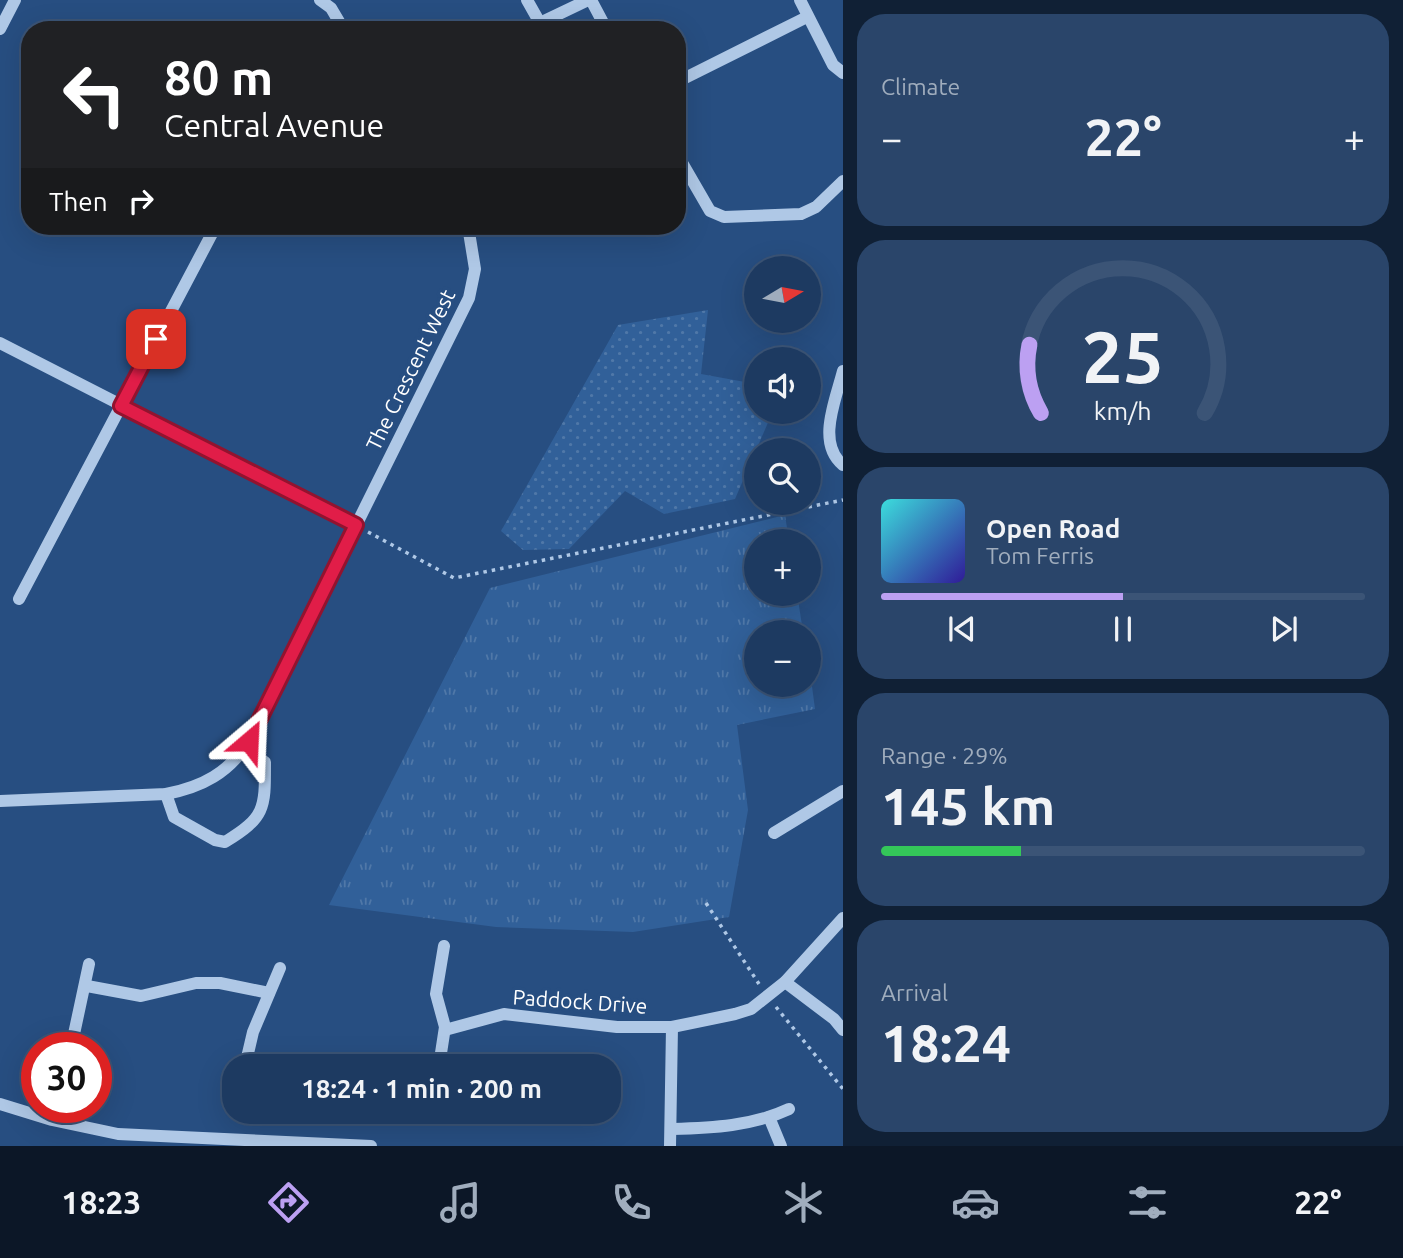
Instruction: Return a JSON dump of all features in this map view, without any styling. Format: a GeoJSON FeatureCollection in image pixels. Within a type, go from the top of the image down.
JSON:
{"type":"FeatureCollection","features":[{"type":"Feature","properties":{"kind":"street"},"geometry":{"type":"LineString","coordinates":[[0,29],[15,0]]}},
{"type":"Feature","properties":{"kind":"street"},"geometry":{"type":"LineString","coordinates":[[320,0],[331,8],[339,21]]}},
{"type":"Feature","properties":{"kind":"street"},"geometry":{"type":"LineString","coordinates":[[527,0],[538,21]]}},
{"type":"Feature","properties":{"kind":"street"},"geometry":{"type":"LineString","coordinates":[[550,21],[590,0],[602,21]]}},
{"type":"Feature","properties":{"kind":"street"},"geometry":{"type":"LineString","coordinates":[[800,0],[833,65],[843,73]]}},
{"type":"Feature","properties":{"kind":"street"},"geometry":{"type":"LineString","coordinates":[[686,78],[807,17]]}},
{"type":"Feature","properties":{"kind":"street"},"geometry":{"type":"LineString","coordinates":[[686,170],[710,211],[724,217],[801,214],[816,207],[843,181]]}},
{"type":"Feature","properties":{"kind":"street"},"geometry":{"type":"LineString","coordinates":[[19,599],[211,235]]}},
{"type":"Feature","properties":{"kind":"street","name":"The Crescent West"},"geometry":{"type":"LineString","coordinates":[[0,801],[166,794],[189,790],[215,777],[236,762],[469,298],[475,269],[469,235]]}},
{"type":"Feature","properties":{"kind":"street"},"geometry":{"type":"LineString","coordinates":[[0,343],[356,525]]}},
{"type":"Feature","properties":{"kind":"street"},"geometry":{"type":"LineString","coordinates":[[843,371],[828,435],[832,450],[843,465]]}},
{"type":"Feature","properties":{"kind":"street"},"geometry":{"type":"LineString","coordinates":[[166,794],[174,817],[215,840],[225,842],[258,818],[262,809],[265,762],[244,749]]}},
{"type":"Feature","properties":{"kind":"street"},"geometry":{"type":"LineString","coordinates":[[774,833],[843,791]]}},
{"type":"Feature","properties":{"kind":"street","name":"Paddock Drive"},"geometry":{"type":"LineString","coordinates":[[445,1030],[504,1014],[617,1027],[672,1027],[701,1023],[751,1009],[785,982],[843,918]]}},
{"type":"Feature","properties":{"kind":"street"},"geometry":{"type":"LineString","coordinates":[[441,1054],[445,1030],[436,994],[444,946]]}},
{"type":"Feature","properties":{"kind":"street"},"geometry":{"type":"LineString","coordinates":[[75,1032],[87,986],[89,964]]}},
{"type":"Feature","properties":{"kind":"street"},"geometry":{"type":"LineString","coordinates":[[248,1054],[253,1032],[280,968]]}},
{"type":"Feature","properties":{"kind":"street"},"geometry":{"type":"LineString","coordinates":[[785,982],[834,1019],[843,1030]]}},
{"type":"Feature","properties":{"kind":"street"},"geometry":{"type":"LineString","coordinates":[[87,986],[141,996],[196,983],[220,983],[269,993]]}},
{"type":"Feature","properties":{"kind":"street","name":"Paddock Drive"},"geometry":{"type":"LineString","coordinates":[[670,1146],[672,1027]]}},
{"type":"Feature","properties":{"kind":"street"},"geometry":{"type":"LineString","coordinates":[[0,1104],[21,1108]]}},
{"type":"Feature","properties":{"kind":"street"},"geometry":{"type":"LineString","coordinates":[[672,1129],[715,1127],[769,1117],[789,1109]]}},
{"type":"Feature","properties":{"kind":"street"},"geometry":{"type":"LineString","coordinates":[[769,1117],[781,1146]]}},
{"type":"Feature","properties":{"kind":"street"},"geometry":{"type":"LineString","coordinates":[[82,1123],[118,1134],[203,1143],[344,1142],[371,1146]]}},
{"type":"Feature","properties":{"kind":"path"},"geometry":{"type":"LineString","coordinates":[[356,525],[454,578],[843,500]]}},
{"type":"Feature","properties":{"kind":"green space"},"geometry":{"type":"Polygon","coordinates":[[[708,310],[701,374],[744,382],[744,424],[767,424],[761,438],[744,438],[744,478],[735,499],[664,514],[625,491],[569,549],[523,550],[501,531],[618,325],[708,310]]]}},
{"type":"Feature","properties":{"kind":"green space"},"geometry":{"type":"Polygon","coordinates":[[[785,515],[787,529],[744,529],[744,606],[799,606],[801,620],[744,620],[744,697],[813,697],[815,709],[737,725],[748,810],[729,917],[633,932],[496,927],[329,905],[490,588],[785,515]]]}},
{"type":"Feature","properties":{"kind":"route"},"geometry":{"type":"LineString","coordinates":[[156,339],[121,406],[356,525],[249,741]]}}]}
